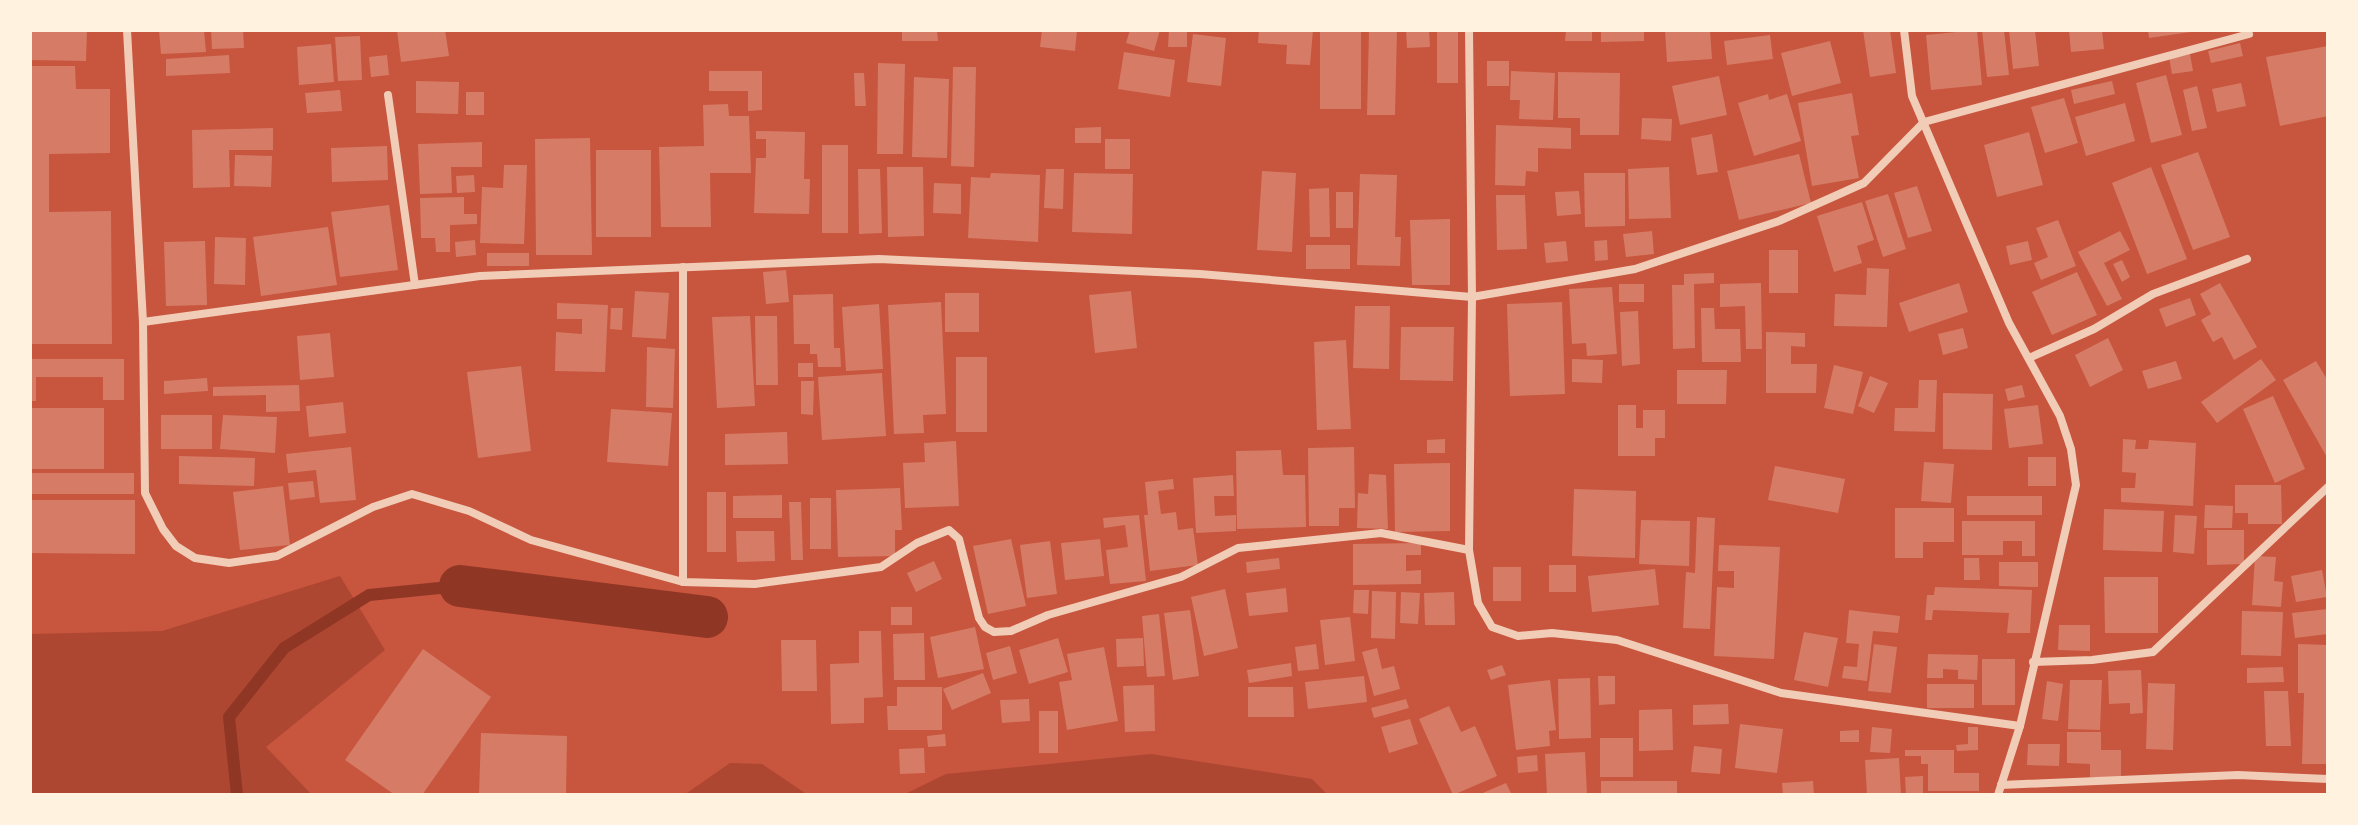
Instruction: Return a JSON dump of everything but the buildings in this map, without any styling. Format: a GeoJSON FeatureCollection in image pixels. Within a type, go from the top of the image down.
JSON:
{"type":"FeatureCollection","features":[{"type":"Feature","properties":{"kind":"street"},"geometry":{"type":"LineString","coordinates":[[127,30],[143,322],[145,493],[170,537],[195,558],[229,563],[277,556],[373,507],[412,494],[469,511],[531,540],[683,582],[755,584],[881,567],[917,543],[949,530],[959,539],[979,618],[985,627],[994,632],[1011,631],[1048,615],[1181,577],[1238,548],[1381,533],[1469,550]]}},
{"type":"Feature","properties":{"kind":"street"},"geometry":{"type":"LineString","coordinates":[[1469,30],[1472,297],[1469,550],[1478,603],[1492,627],[1518,636],[1552,633],[1617,640],[1781,693],[2020,726]]}},
{"type":"Feature","properties":{"kind":"street"},"geometry":{"type":"LineString","coordinates":[[1904,30],[1912,96],[2003,310],[2060,416],[2071,449],[2076,485],[2020,726],[1998,795]]}},
{"type":"Feature","properties":{"kind":"street"},"geometry":{"type":"LineString","coordinates":[[143,322],[480,276],[879,259],[1200,274],[1472,297],[1635,269],[1779,221],[1864,183],[1924,122],[2249,34]]}},
{"type":"Feature","properties":{"kind":"street"},"geometry":{"type":"LineString","coordinates":[[388,95],[415,285]]}},
{"type":"Feature","properties":{"kind":"street"},"geometry":{"type":"LineString","coordinates":[[2029,358],[2094,329],[2153,294],[2247,259]]}},
{"type":"Feature","properties":{"kind":"street"},"geometry":{"type":"LineString","coordinates":[[683,267],[683,582]]}},
{"type":"Feature","properties":{"kind":"street"},"geometry":{"type":"LineString","coordinates":[[2033,662],[2153,652],[2328,487]]}},
{"type":"Feature","properties":{"kind":"street"},"geometry":{"type":"LineString","coordinates":[[2001,785],[2238,775],[2328,779]]}},
{"type":"Feature","properties":{"kind":"shaded area"},"geometry":{"type":"Polygon","coordinates":[[[340,576],[385,650],[266,747],[312,795],[30,795],[30,634],[162,631],[340,576]]]}},
{"type":"Feature","properties":{"kind":"shaded area"},"geometry":{"type":"Polygon","coordinates":[[[1151,754],[1312,779],[1328,795],[903,795],[946,774],[1151,754]]]}},
{"type":"Feature","properties":{"kind":"shaded area"},"geometry":{"type":"Polygon","coordinates":[[[730,763],[762,764],[808,795],[684,795],[730,763]]]}},
{"type":"Feature","properties":{"kind":"waterway"},"geometry":{"type":"LineString","coordinates":[[237,795],[229,717],[284,648],[369,595],[460,586]]}},
{"type":"Feature","properties":{"kind":"waterway"},"geometry":{"type":"LineString","coordinates":[[460,586],[707,617]]}}]}
